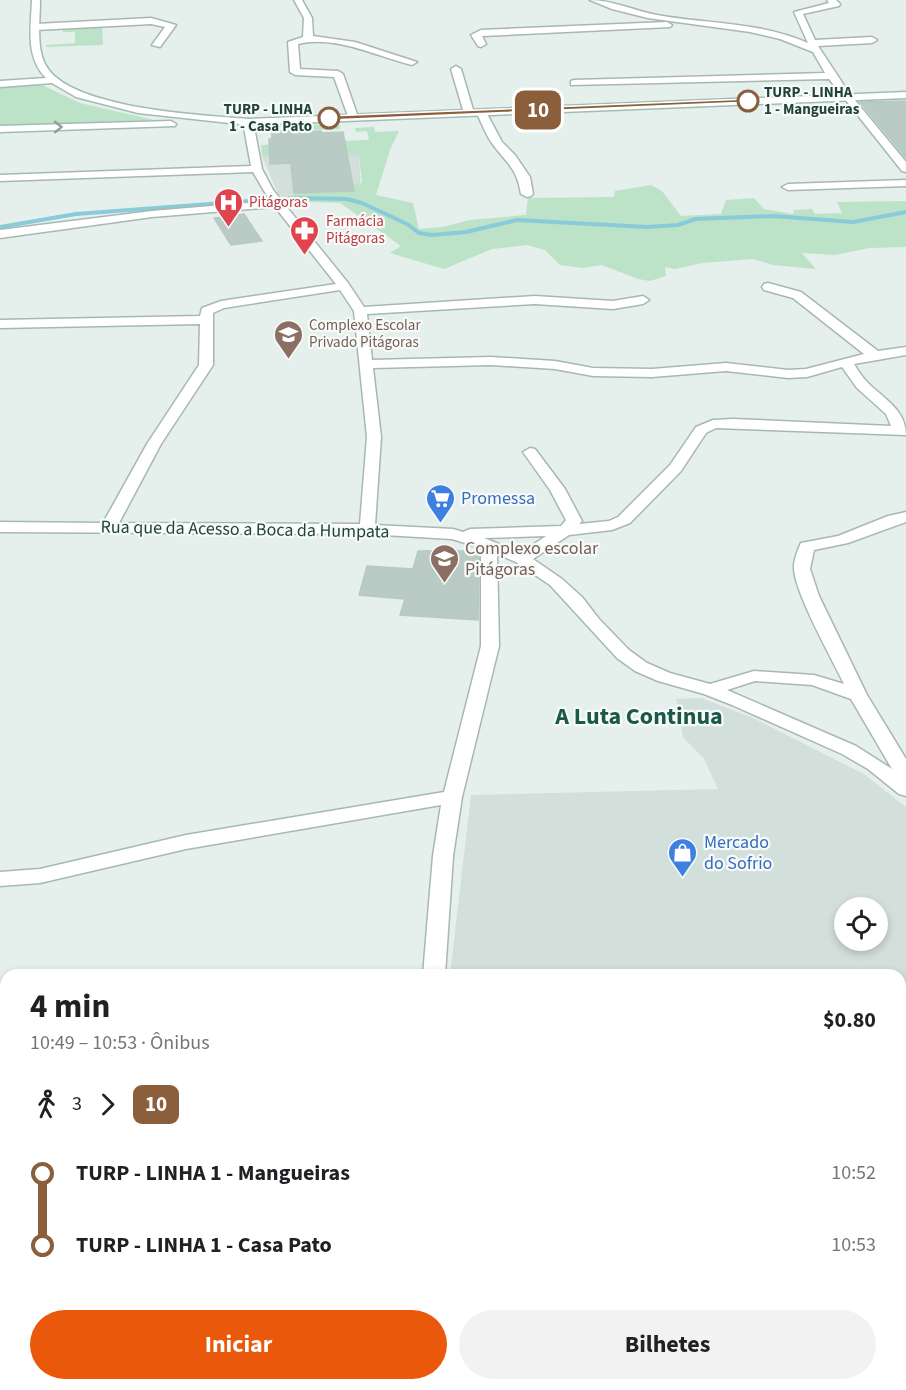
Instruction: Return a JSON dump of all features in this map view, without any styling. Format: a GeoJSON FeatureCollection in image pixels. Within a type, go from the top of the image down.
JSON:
{"type":"FeatureCollection","features":[{"type":"Feature","properties":{"kind":"street"},"geometry":{"type":"LineString","coordinates":[[36,0],[38,56],[43,70],[55,80],[78,93],[111,105],[170,115],[248,122]]}},
{"type":"Feature","properties":{"kind":"street"},"geometry":{"type":"LineString","coordinates":[[298,0],[308,18],[308,39]]}},
{"type":"Feature","properties":{"kind":"street"},"geometry":{"type":"LineString","coordinates":[[594,0],[679,21],[734,26],[815,46],[872,40]]}},
{"type":"Feature","properties":{"kind":"street"},"geometry":{"type":"LineString","coordinates":[[831,0],[836,4],[798,12],[802,24],[830,76],[906,169]]}},
{"type":"Feature","properties":{"kind":"street"},"geometry":{"type":"LineString","coordinates":[[36,27],[151,21],[171,25],[157,45]]}},
{"type":"Feature","properties":{"kind":"street"},"geometry":{"type":"LineString","coordinates":[[481,45],[476,35],[481,33],[657,26],[679,21]]}},
{"type":"Feature","properties":{"kind":"street"},"geometry":{"type":"LineString","coordinates":[[353,117],[338,74],[296,72],[291,45],[308,39],[341,40],[379,54],[412,62]]}},
{"type":"Feature","properties":{"kind":"street"},"geometry":{"type":"LineString","coordinates":[[456,69],[475,112],[524,177],[527,194]]}},
{"type":"Feature","properties":{"kind":"street"},"geometry":{"type":"LineString","coordinates":[[0,79],[43,70]]}},
{"type":"Feature","properties":{"kind":"street"},"geometry":{"type":"LineString","coordinates":[[574,83],[763,76],[830,76]]}},
{"type":"Feature","properties":{"kind":"street"},"geometry":{"type":"LineString","coordinates":[[0,84],[55,80]]}},
{"type":"Feature","properties":{"kind":"street"},"geometry":{"type":"LineString","coordinates":[[0,129],[248,122],[906,95]]}},
{"type":"Feature","properties":{"kind":"street"},"geometry":{"type":"LineString","coordinates":[[248,122],[257,169],[276,204],[307,238],[360,311],[374,437],[367,530]]}},
{"type":"Feature","properties":{"kind":"street"},"geometry":{"type":"LineString","coordinates":[[0,178],[257,169]]}},
{"type":"Feature","properties":{"kind":"street"},"geometry":{"type":"LineString","coordinates":[[788,186],[906,183]]}},
{"type":"Feature","properties":{"kind":"street"},"geometry":{"type":"LineString","coordinates":[[0,234],[152,214],[276,204]]}},
{"type":"Feature","properties":{"kind":"street"},"geometry":{"type":"LineString","coordinates":[[109,527],[154,444],[206,365],[207,311],[221,305],[344,286]]}},
{"type":"Feature","properties":{"kind":"street"},"geometry":{"type":"LineString","coordinates":[[768,287],[797,295],[875,356]]}},
{"type":"Feature","properties":{"kind":"street"},"geometry":{"type":"LineString","coordinates":[[360,311],[535,300],[613,305],[643,300]]}},
{"type":"Feature","properties":{"kind":"street"},"geometry":{"type":"LineString","coordinates":[[0,324],[206,320]]}},
{"type":"Feature","properties":{"kind":"street"},"geometry":{"type":"LineString","coordinates":[[367,364],[491,361],[555,365],[599,372],[652,373],[726,367],[788,375],[807,373],[845,362],[906,351]]}},
{"type":"Feature","properties":{"kind":"street"},"geometry":{"type":"LineString","coordinates":[[845,362],[862,385],[892,412],[903,431]]}},
{"type":"Feature","properties":{"kind":"street"},"geometry":{"type":"LineString","coordinates":[[453,534],[565,531],[612,525],[624,520],[676,468],[701,430],[713,424],[903,431]]}},
{"type":"Feature","properties":{"kind":"street"},"geometry":{"type":"LineString","coordinates":[[522,559],[565,531],[574,521],[530,452]]}},
{"type":"Feature","properties":{"kind":"street"},"geometry":{"type":"LineString","coordinates":[[906,517],[894,519],[842,540],[814,544],[804,549],[802,569],[811,596],[858,694],[906,777]]}},
{"type":"Feature","properties":{"kind":"street","name":"Rua que da Acesso a Boca da Humpata"},"geometry":{"type":"LineString","coordinates":[[0,527],[367,530],[453,534],[489,545],[522,559],[556,582],[576,601],[622,654],[641,667],[664,677],[710,690],[849,750],[875,765],[906,790]]}},
{"type":"Feature","properties":{"kind":"street"},"geometry":{"type":"LineString","coordinates":[[434,969],[443,856],[453,797],[490,646],[489,545]]}},
{"type":"Feature","properties":{"kind":"street"},"geometry":{"type":"LineString","coordinates":[[710,690],[754,676],[814,680],[858,694]]}},
{"type":"Feature","properties":{"kind":"street"},"geometry":{"type":"LineString","coordinates":[[0,879],[40,876],[186,842],[453,797]]}},
{"type":"Feature","properties":{"kind":"shaded area"},"geometry":{"type":"Polygon","coordinates":[[[354,151],[359,155],[361,195],[279,196],[262,156],[354,151]]]}},
{"type":"Feature","properties":{"kind":"shaded area","name":"Mercado do Sofrio"},"geometry":{"type":"Polygon","coordinates":[[[701,698],[753,718],[864,774],[906,807],[906,969],[451,969],[471,795],[718,789],[704,759],[683,737],[676,699],[701,698]]]}},
{"type":"Feature","properties":{"kind":"green space"},"geometry":{"type":"Polygon","coordinates":[[[102,25],[103,45],[46,47],[46,45],[75,43],[75,32],[63,32],[63,27],[102,25]]]}},
{"type":"Feature","properties":{"kind":"green space"},"geometry":{"type":"Polygon","coordinates":[[[15,84],[42,85],[80,103],[154,120],[0,126],[0,87],[15,84]]]}},
{"type":"Feature","properties":{"kind":"green space"},"geometry":{"type":"Polygon","coordinates":[[[339,124],[340,129],[310,130],[312,142],[369,140],[367,131],[356,132],[355,128],[374,127],[375,132],[399,131],[390,150],[376,195],[413,203],[419,229],[443,227],[469,220],[526,215],[528,198],[614,197],[615,191],[651,185],[662,191],[681,216],[721,214],[726,200],[754,198],[764,209],[793,214],[794,210],[812,209],[815,214],[842,213],[837,202],[906,201],[906,247],[869,248],[835,255],[802,253],[816,269],[773,265],[753,259],[702,263],[675,269],[665,267],[666,276],[650,281],[638,279],[602,265],[582,268],[560,265],[545,250],[527,245],[492,249],[444,269],[390,253],[401,246],[340,203],[311,202],[279,196],[294,196],[294,193],[353,191],[352,184],[362,183],[359,155],[333,156],[331,152],[262,156],[261,145],[297,144],[298,130],[293,130],[292,126],[339,124]]]}},
{"type":"Feature","properties":{"kind":"building"},"geometry":{"type":"Polygon","coordinates":[[[906,101],[906,158],[860,102],[906,101]]]}},
{"type":"Feature","properties":{"kind":"building"},"geometry":{"type":"Polygon","coordinates":[[[298,130],[298,132],[343,132],[354,191],[294,193],[291,163],[270,164],[269,139],[272,139],[272,131],[298,130]]]}},
{"type":"Feature","properties":{"kind":"building","name":"Pitágoras"},"geometry":{"type":"Polygon","coordinates":[[[244,214],[262,241],[231,245],[214,218],[244,214]]]}},
{"type":"Feature","properties":{"kind":"building","name":"Complexo escolar Pitágoras"},"geometry":{"type":"Polygon","coordinates":[[[418,551],[479,551],[478,620],[400,615],[405,599],[359,595],[367,566],[413,569],[418,551]]]}},
{"type":"Feature","properties":{"kind":"waterway"},"geometry":{"type":"LineString","coordinates":[[290,198],[347,199],[362,203],[407,224],[419,233],[432,235],[466,232],[517,220],[647,227],[678,225],[695,219],[773,216],[853,222],[906,212]]}},
{"type":"Feature","properties":{"kind":"waterway"},"geometry":{"type":"LineString","coordinates":[[0,227],[76,214],[264,200]]}},
{"type":"Feature","properties":{"kind":"bus line","name":"10"},"geometry":{"type":"LineString","coordinates":[[329,118],[748,101]]}},
{"type":"Feature","properties":{"kind":"place","name":"TURP - LINHA 1 - Mangueiras"},"geometry":{"type":"Point","coordinates":[748,101]}},
{"type":"Feature","properties":{"kind":"place","name":"TURP - LINHA 1 - Casa Pato"},"geometry":{"type":"Point","coordinates":[329,118]}},
{"type":"Feature","properties":{"kind":"place","name":"Pitágoras"},"geometry":{"type":"Point","coordinates":[228,228]}},
{"type":"Feature","properties":{"kind":"place","name":"Farmácia Pitágoras"},"geometry":{"type":"Point","coordinates":[305,256]}},
{"type":"Feature","properties":{"kind":"place","name":"Complexo Escolar Privado Pitágoras"},"geometry":{"type":"Point","coordinates":[288,360]}},
{"type":"Feature","properties":{"kind":"place","name":"Promessa"},"geometry":{"type":"Point","coordinates":[440,524]}},
{"type":"Feature","properties":{"kind":"place","name":"Complexo escolar Pitágoras"},"geometry":{"type":"Point","coordinates":[444,584]}},
{"type":"Feature","properties":{"kind":"place","name":"Mercado do Sofrio"},"geometry":{"type":"Point","coordinates":[683,878]}},
{"type":"Feature","properties":{"kind":"district","name":"A Luta Continua"},"geometry":{"type":"Point","coordinates":[639,716]}}]}
